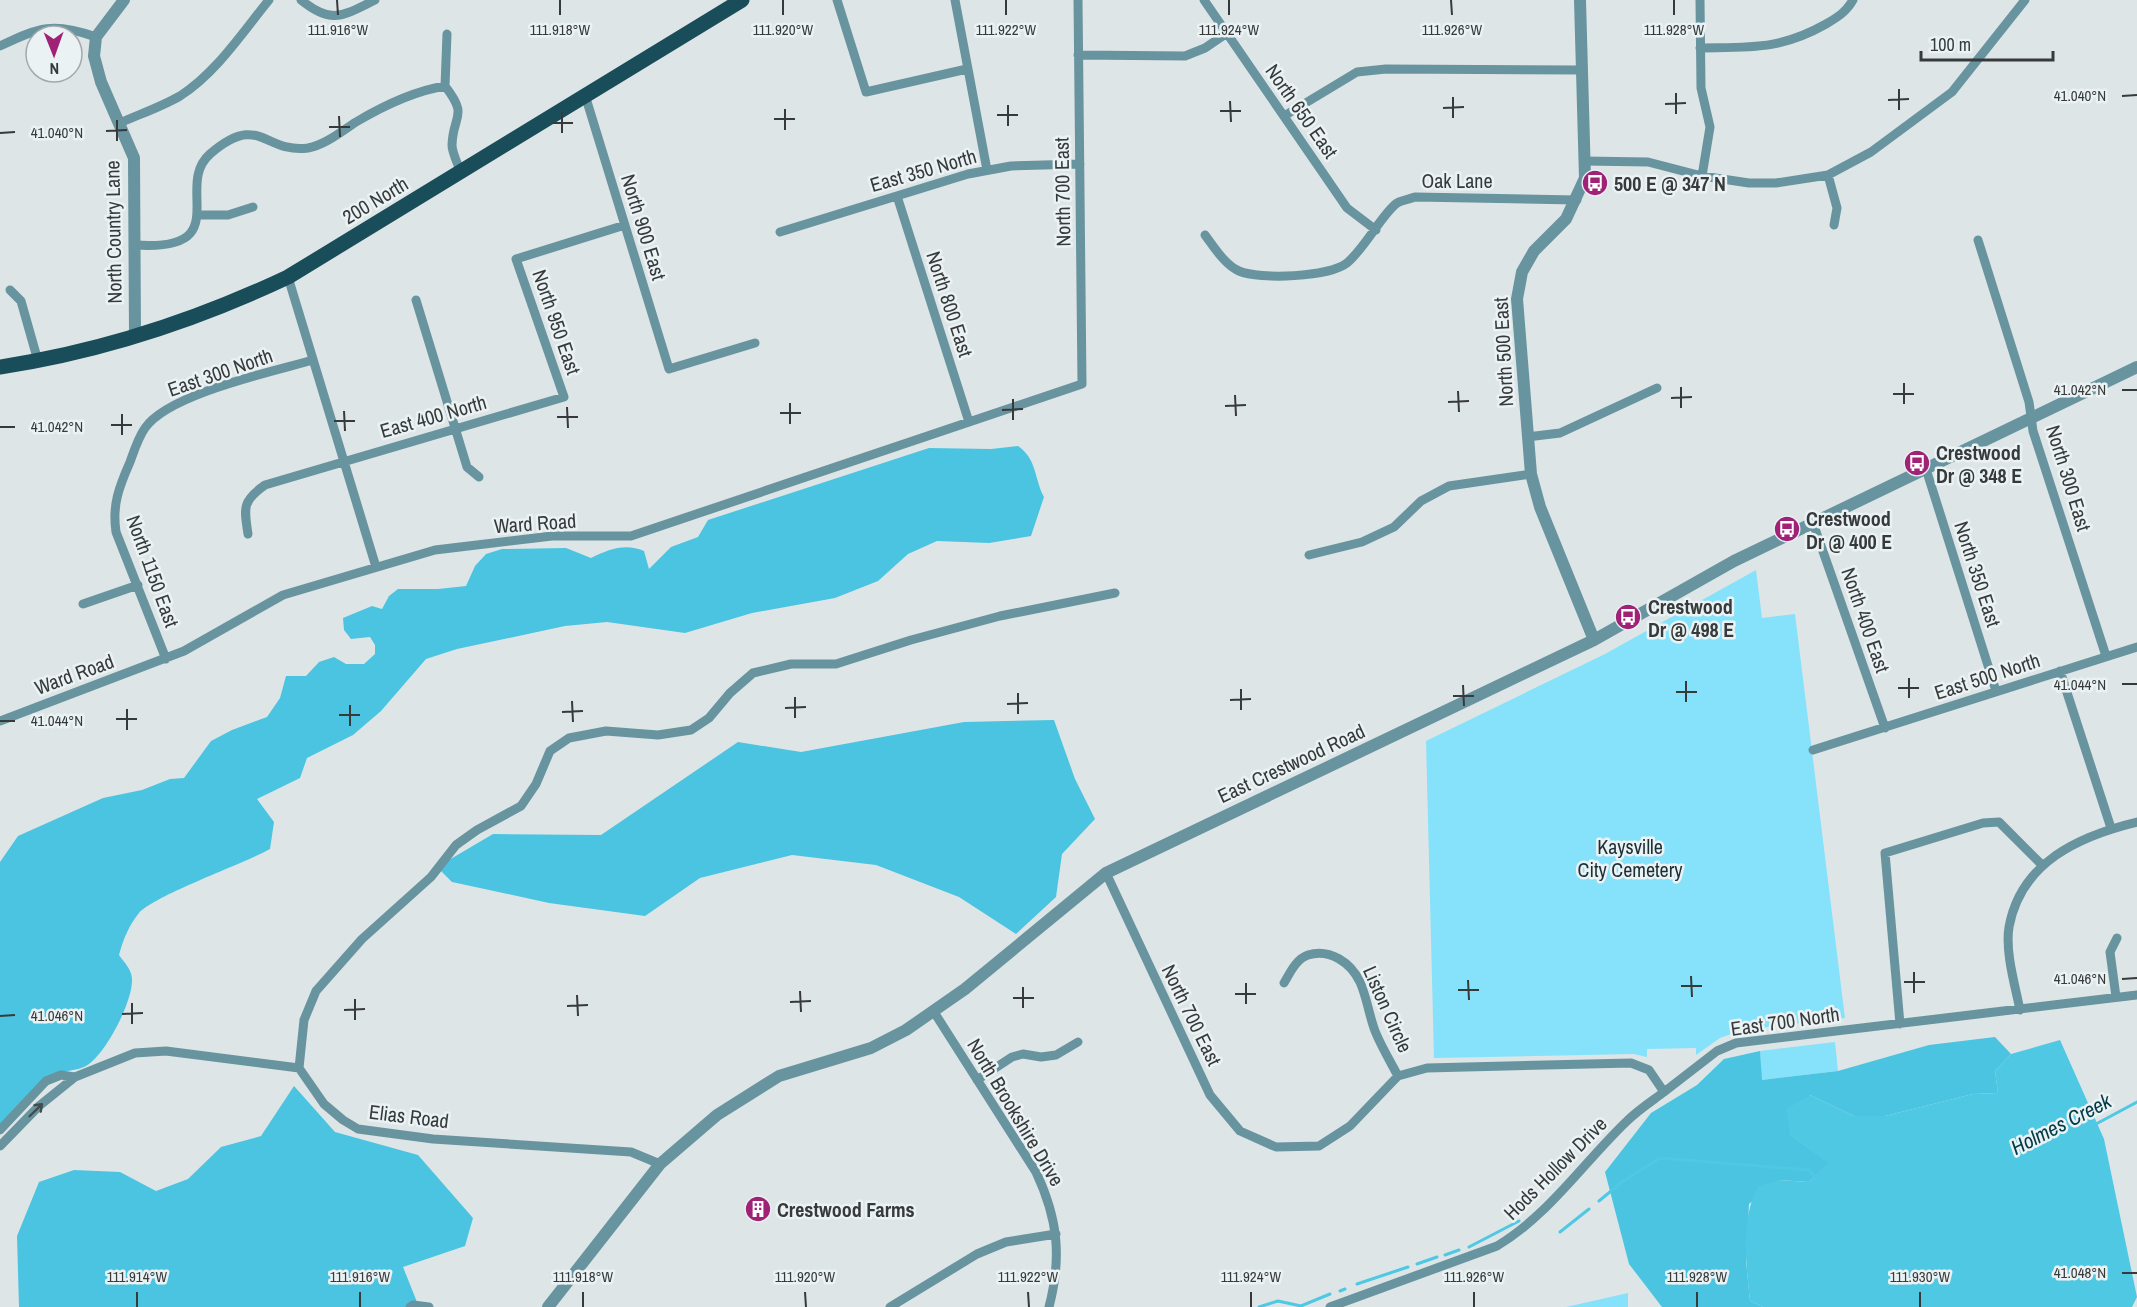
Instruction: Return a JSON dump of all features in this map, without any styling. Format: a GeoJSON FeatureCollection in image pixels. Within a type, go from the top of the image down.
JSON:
{"type":"FeatureCollection","features":[{"type":"Feature","properties":{"kind":"main road","name":"200 North"},"geometry":{"type":"LineString","coordinates":[[0,367],[87,350],[135,336],[213,309],[288,277],[742,0]]}},
{"type":"Feature","properties":{"kind":"street"},"geometry":{"type":"LineString","coordinates":[[0,46],[29,32],[51,28],[70,28],[96,37],[124,0]]}},
{"type":"Feature","properties":{"kind":"street"},"geometry":{"type":"LineString","coordinates":[[120,123],[165,104],[195,85],[210,71],[269,0]]}},
{"type":"Feature","properties":{"kind":"street"},"geometry":{"type":"LineString","coordinates":[[301,0],[317,13],[329,17],[342,15],[375,0]]}},
{"type":"Feature","properties":{"kind":"street"},"geometry":{"type":"LineString","coordinates":[[837,0],[866,92],[967,69]]}},
{"type":"Feature","properties":{"kind":"street"},"geometry":{"type":"LineString","coordinates":[[955,0],[987,170]]}},
{"type":"Feature","properties":{"kind":"street","name":"North 700 East"},"geometry":{"type":"LineString","coordinates":[[1078,0],[1082,384]]}},
{"type":"Feature","properties":{"kind":"street","name":"North 650 East"},"geometry":{"type":"LineString","coordinates":[[1204,0],[1347,208],[1376,230]]}},
{"type":"Feature","properties":{"kind":"street","name":"North 500 East"},"geometry":{"type":"LineString","coordinates":[[1580,0],[1585,178],[1577,200],[1566,219],[1534,251],[1522,272],[1517,299],[1531,474],[1540,507],[1594,640]]}},
{"type":"Feature","properties":{"kind":"street"},"geometry":{"type":"LineString","coordinates":[[1700,0],[1701,88],[1710,128],[1702,176]]}},
{"type":"Feature","properties":{"kind":"street"},"geometry":{"type":"LineString","coordinates":[[1700,48],[1782,44],[1802,38],[1847,11],[1853,0]]}},
{"type":"Feature","properties":{"kind":"street"},"geometry":{"type":"LineString","coordinates":[[1584,161],[1648,162],[1702,176],[1749,183],[1776,183],[1827,175],[1871,152],[1952,92],[2025,0]]}},
{"type":"Feature","properties":{"kind":"street"},"geometry":{"type":"LineString","coordinates":[[1078,55],[1185,56],[1205,48],[1227,33]]}},
{"type":"Feature","properties":{"kind":"street"},"geometry":{"type":"LineString","coordinates":[[447,34],[445,86],[455,99],[460,112],[452,146],[461,173]]}},
{"type":"Feature","properties":{"kind":"street","name":"North Country Lane"},"geometry":{"type":"LineString","coordinates":[[96,37],[96,65],[134,158],[135,336]]}},
{"type":"Feature","properties":{"kind":"street"},"geometry":{"type":"LineString","coordinates":[[1284,116],[1357,72],[1386,69],[1581,70]]}},
{"type":"Feature","properties":{"kind":"street"},"geometry":{"type":"LineString","coordinates":[[135,245],[173,244],[186,237],[194,227],[199,215],[198,175],[201,165],[207,156],[228,140],[241,135],[255,135],[292,147],[307,148],[323,142],[374,112],[426,89],[445,86]]}},
{"type":"Feature","properties":{"kind":"street","name":"North 900 East"},"geometry":{"type":"LineString","coordinates":[[585,95],[669,369],[755,343]]}},
{"type":"Feature","properties":{"kind":"street","name":"East 350 North"},"geometry":{"type":"LineString","coordinates":[[780,232],[987,170],[1011,166],[1080,164]]}},
{"type":"Feature","properties":{"kind":"street"},"geometry":{"type":"LineString","coordinates":[[1827,175],[1837,208],[1834,225]]}},
{"type":"Feature","properties":{"kind":"street","name":"North 800 East"},"geometry":{"type":"LineString","coordinates":[[897,196],[969,422]]}},
{"type":"Feature","properties":{"kind":"street","name":"Oak Lane"},"geometry":{"type":"LineString","coordinates":[[1205,235],[1221,256],[1238,271],[1259,276],[1329,273],[1346,264],[1397,203],[1415,197],[1577,200]]}},
{"type":"Feature","properties":{"kind":"street"},"geometry":{"type":"LineString","coordinates":[[199,215],[228,215],[253,207]]}},
{"type":"Feature","properties":{"kind":"street","name":"North 950 East"},"geometry":{"type":"LineString","coordinates":[[564,397],[516,259],[625,225]]}},
{"type":"Feature","properties":{"kind":"street","name":"North 300 East"},"geometry":{"type":"LineString","coordinates":[[1978,240],[2033,416],[2033,431],[2106,656]]}},
{"type":"Feature","properties":{"kind":"street"},"geometry":{"type":"LineString","coordinates":[[288,277],[376,567]]}},
{"type":"Feature","properties":{"kind":"street"},"geometry":{"type":"LineString","coordinates":[[10,290],[21,301],[38,361]]}},
{"type":"Feature","properties":{"kind":"street"},"geometry":{"type":"LineString","coordinates":[[416,300],[467,467],[479,477]]}},
{"type":"Feature","properties":{"kind":"street","name":"East 300 North"},"geometry":{"type":"LineString","coordinates":[[145,428],[159,413],[183,399],[313,360]]}},
{"type":"Feature","properties":{"kind":"street","name":"East Crestwood Road"},"geometry":{"type":"LineString","coordinates":[[548,1307],[660,1164],[717,1115],[779,1076],[871,1048],[906,1030],[934,1012],[1106,873],[1594,640],[1734,561],[2137,367]]}},
{"type":"Feature","properties":{"kind":"street","name":"Ward Road"},"geometry":{"type":"LineString","coordinates":[[0,720],[166,659],[283,595],[435,550],[552,536],[631,536],[1082,384]]}},
{"type":"Feature","properties":{"kind":"street"},"geometry":{"type":"LineString","coordinates":[[1527,437],[1560,433],[1657,388]]}},
{"type":"Feature","properties":{"kind":"street","name":"East 400 North"},"geometry":{"type":"LineString","coordinates":[[248,534],[244,512],[249,496],[265,485],[564,397]]}},
{"type":"Feature","properties":{"kind":"street","name":"North 1150 East"},"geometry":{"type":"LineString","coordinates":[[145,428],[117,489],[113,511],[116,532],[166,659]]}},
{"type":"Feature","properties":{"kind":"street","name":"North 350 East"},"geometry":{"type":"LineString","coordinates":[[1926,469],[1996,691]]}},
{"type":"Feature","properties":{"kind":"street"},"geometry":{"type":"LineString","coordinates":[[1309,555],[1362,542],[1394,527],[1421,501],[1449,486],[1531,474]]}},
{"type":"Feature","properties":{"kind":"street","name":"North 400 East"},"geometry":{"type":"LineString","coordinates":[[1813,523],[1885,728]]}},
{"type":"Feature","properties":{"kind":"street"},"geometry":{"type":"LineString","coordinates":[[83,604],[138,585]]}},
{"type":"Feature","properties":{"kind":"street"},"geometry":{"type":"LineString","coordinates":[[0,1146],[39,1106],[75,1077],[135,1053],[166,1051],[299,1068],[304,1020],[316,991],[362,939],[431,877],[456,845],[477,830],[521,806],[536,784],[550,751],[569,738],[606,731],[658,735],[691,730],[709,718],[730,693],[753,673],[791,664],[836,664],[911,640],[1000,616],[1115,593]]}},
{"type":"Feature","properties":{"kind":"street","name":"East 500 North"},"geometry":{"type":"LineString","coordinates":[[1814,750],[2137,647]]}},
{"type":"Feature","properties":{"kind":"street"},"geometry":{"type":"LineString","coordinates":[[2060,671],[2111,828]]}},
{"type":"Feature","properties":{"kind":"street"},"geometry":{"type":"LineString","coordinates":[[1900,1023],[1885,853],[1983,823],[1999,822],[2041,864]]}},
{"type":"Feature","properties":{"kind":"street"},"geometry":{"type":"LineString","coordinates":[[2020,1010],[2011,962],[2009,928],[2020,892],[2041,864],[2061,850],[2111,828],[2137,822]]}},
{"type":"Feature","properties":{"kind":"street","name":"North 700 East"},"geometry":{"type":"LineString","coordinates":[[1106,873],[1210,1095],[1240,1131],[1276,1147],[1319,1146],[1350,1126],[1398,1076]]}},
{"type":"Feature","properties":{"kind":"street"},"geometry":{"type":"LineString","coordinates":[[2116,997],[2110,952],[2117,938]]}},
{"type":"Feature","properties":{"kind":"street","name":"Liston Circle"},"geometry":{"type":"LineString","coordinates":[[1284,983],[1293,967],[1307,956],[1323,954],[1340,958],[1351,967],[1360,982],[1375,1032],[1398,1076]]}},
{"type":"Feature","properties":{"kind":"street","name":"East 700 North"},"geometry":{"type":"LineString","coordinates":[[1664,1092],[1717,1051],[1736,1043],[2137,995]]}},
{"type":"Feature","properties":{"kind":"street","name":"North Brookshire Drive"},"geometry":{"type":"LineString","coordinates":[[934,1012],[1036,1172],[1048,1198],[1056,1234],[1057,1273],[1048,1307]]}},
{"type":"Feature","properties":{"kind":"street"},"geometry":{"type":"LineString","coordinates":[[977,1080],[1012,1057],[1023,1054],[1041,1057],[1056,1055],[1078,1042]]}},
{"type":"Feature","properties":{"kind":"street"},"geometry":{"type":"LineString","coordinates":[[1398,1076],[1427,1068],[1631,1062],[1649,1070],[1664,1092]]}},
{"type":"Feature","properties":{"kind":"street","name":"Elias Road"},"geometry":{"type":"LineString","coordinates":[[299,1068],[324,1104],[358,1129],[433,1139],[631,1152],[660,1164]]}},
{"type":"Feature","properties":{"kind":"street"},"geometry":{"type":"LineString","coordinates":[[0,1130],[46,1081],[61,1076],[75,1077]]}},
{"type":"Feature","properties":{"kind":"street","name":"Hods Hollow Drive"},"geometry":{"type":"LineString","coordinates":[[1330,1307],[1497,1246],[1520,1232],[1565,1189],[1628,1120],[1664,1092]]}},
{"type":"Feature","properties":{"kind":"street"},"geometry":{"type":"LineString","coordinates":[[890,1307],[976,1254],[1006,1242],[1056,1234]]}},
{"type":"Feature","properties":{"kind":"street"},"geometry":{"type":"LineString","coordinates":[[410,1307],[429,1307]]}},
{"type":"Feature","properties":{"kind":"green space","name":"Kaysville City Cemetery"},"geometry":{"type":"Polygon","coordinates":[[[1756,570],[1762,618],[1795,614],[1845,1018],[1742,1030],[1720,1038],[1696,1055],[1696,1048],[1647,1049],[1647,1057],[1633,1054],[1434,1058],[1426,741],[1605,654],[1756,570]]]}},
{"type":"Feature","properties":{"kind":"green space"},"geometry":{"type":"Polygon","coordinates":[[[1835,1042],[1838,1071],[1761,1080],[1760,1051],[1835,1042]]]}},
{"type":"Feature","properties":{"kind":"green space"},"geometry":{"type":"Polygon","coordinates":[[[1628,1293],[1628,1307],[1566,1307],[1628,1293]]]}},
{"type":"Feature","properties":{"kind":"shaded area"},"geometry":{"type":"Polygon","coordinates":[[[1018,446],[1029,457],[1044,497],[1031,536],[989,543],[937,541],[908,554],[878,581],[835,598],[752,613],[685,633],[607,622],[565,626],[457,649],[426,659],[381,711],[353,735],[307,758],[300,778],[257,799],[274,822],[270,849],[180,889],[139,913],[127,933],[119,955],[131,972],[132,979],[124,1012],[111,1037],[89,1064],[53,1077],[0,1126],[0,862],[18,836],[103,798],[142,790],[170,779],[184,778],[211,741],[232,730],[267,717],[280,698],[286,676],[306,676],[319,662],[334,657],[346,664],[364,664],[375,654],[375,645],[370,637],[351,639],[344,630],[343,618],[372,606],[382,609],[389,596],[398,589],[466,586],[475,566],[486,554],[502,549],[566,548],[591,558],[611,550],[631,547],[644,551],[649,569],[671,547],[698,537],[708,520],[929,448],[991,449],[1018,446]]]}},
{"type":"Feature","properties":{"kind":"shaded area"},"geometry":{"type":"Polygon","coordinates":[[[1054,720],[1075,779],[1095,819],[1062,854],[1056,897],[1016,934],[959,897],[876,865],[792,855],[700,878],[645,916],[549,903],[452,882],[437,867],[493,834],[601,835],[738,742],[801,752],[964,722],[1054,720]]]}},
{"type":"Feature","properties":{"kind":"shaded area"},"geometry":{"type":"Polygon","coordinates":[[[1995,1037],[2011,1054],[1995,1071],[1998,1093],[1973,1094],[1885,1116],[1854,1116],[1810,1095],[1790,1134],[1829,1163],[1809,1182],[1779,1180],[1749,1204],[1746,1261],[1750,1301],[1763,1307],[1662,1307],[1629,1264],[1605,1172],[1651,1113],[1697,1085],[1724,1059],[1760,1051],[1762,1080],[1838,1071],[1929,1045],[1995,1037]]]}},
{"type":"Feature","properties":{"kind":"shaded area"},"geometry":{"type":"Polygon","coordinates":[[[294,1086],[335,1132],[418,1155],[473,1218],[465,1246],[403,1267],[419,1307],[19,1307],[17,1236],[39,1182],[74,1170],[120,1172],[156,1191],[188,1179],[221,1147],[261,1136],[294,1086]]]}},
{"type":"Feature","properties":{"kind":"water"},"geometry":{"type":"Polygon","coordinates":[[[2060,1040],[2104,1139],[2137,1297],[2132,1307],[1763,1307],[1750,1301],[1746,1257],[1747,1227],[1752,1199],[1758,1186],[1779,1180],[1809,1182],[1828,1163],[1790,1134],[1786,1109],[1810,1095],[1854,1116],[1885,1116],[1973,1094],[1998,1093],[1995,1071],[2011,1054],[2060,1040]]]}},
{"type":"Feature","properties":{"kind":"waterway","name":"Holmes Creek"},"geometry":{"type":"LineString","coordinates":[[2096,1124],[2137,1102]]}},
{"type":"Feature","properties":{"kind":"waterway"},"geometry":{"type":"LineString","coordinates":[[1599,1201],[1622,1182],[1660,1158],[1809,1170],[1816,1178]]}},
{"type":"Feature","properties":{"kind":"waterway"},"geometry":{"type":"LineString","coordinates":[[1560,1232],[1589,1209]]}},
{"type":"Feature","properties":{"kind":"waterway"},"geometry":{"type":"LineString","coordinates":[[1469,1247],[1519,1221]]}},
{"type":"Feature","properties":{"kind":"waterway"},"geometry":{"type":"LineString","coordinates":[[1445,1255],[1459,1250]]}},
{"type":"Feature","properties":{"kind":"waterway"},"geometry":{"type":"LineString","coordinates":[[1417,1264],[1437,1257]]}},
{"type":"Feature","properties":{"kind":"waterway"},"geometry":{"type":"LineString","coordinates":[[1357,1284],[1408,1267]]}},
{"type":"Feature","properties":{"kind":"waterway"},"geometry":{"type":"LineString","coordinates":[[1340,1291],[1345,1289]]}},
{"type":"Feature","properties":{"kind":"waterway"},"geometry":{"type":"LineString","coordinates":[[1259,1307],[1278,1301],[1301,1306],[1330,1294]]}},
{"type":"Feature","properties":{"kind":"place","name":"500 E @ 347 N"},"geometry":{"type":"Point","coordinates":[1595,183]}},
{"type":"Feature","properties":{"kind":"place","name":"Crestwood Dr @ 348 E"},"geometry":{"type":"Point","coordinates":[1917,463]}},
{"type":"Feature","properties":{"kind":"place","name":"Crestwood Dr @ 400 E"},"geometry":{"type":"Point","coordinates":[1787,529]}},
{"type":"Feature","properties":{"kind":"place","name":"Crestwood Dr @ 498 E"},"geometry":{"type":"Point","coordinates":[1628,617]}},
{"type":"Feature","properties":{"kind":"place","name":"Crestwood Farms"},"geometry":{"type":"Point","coordinates":[758,1209]}}]}
